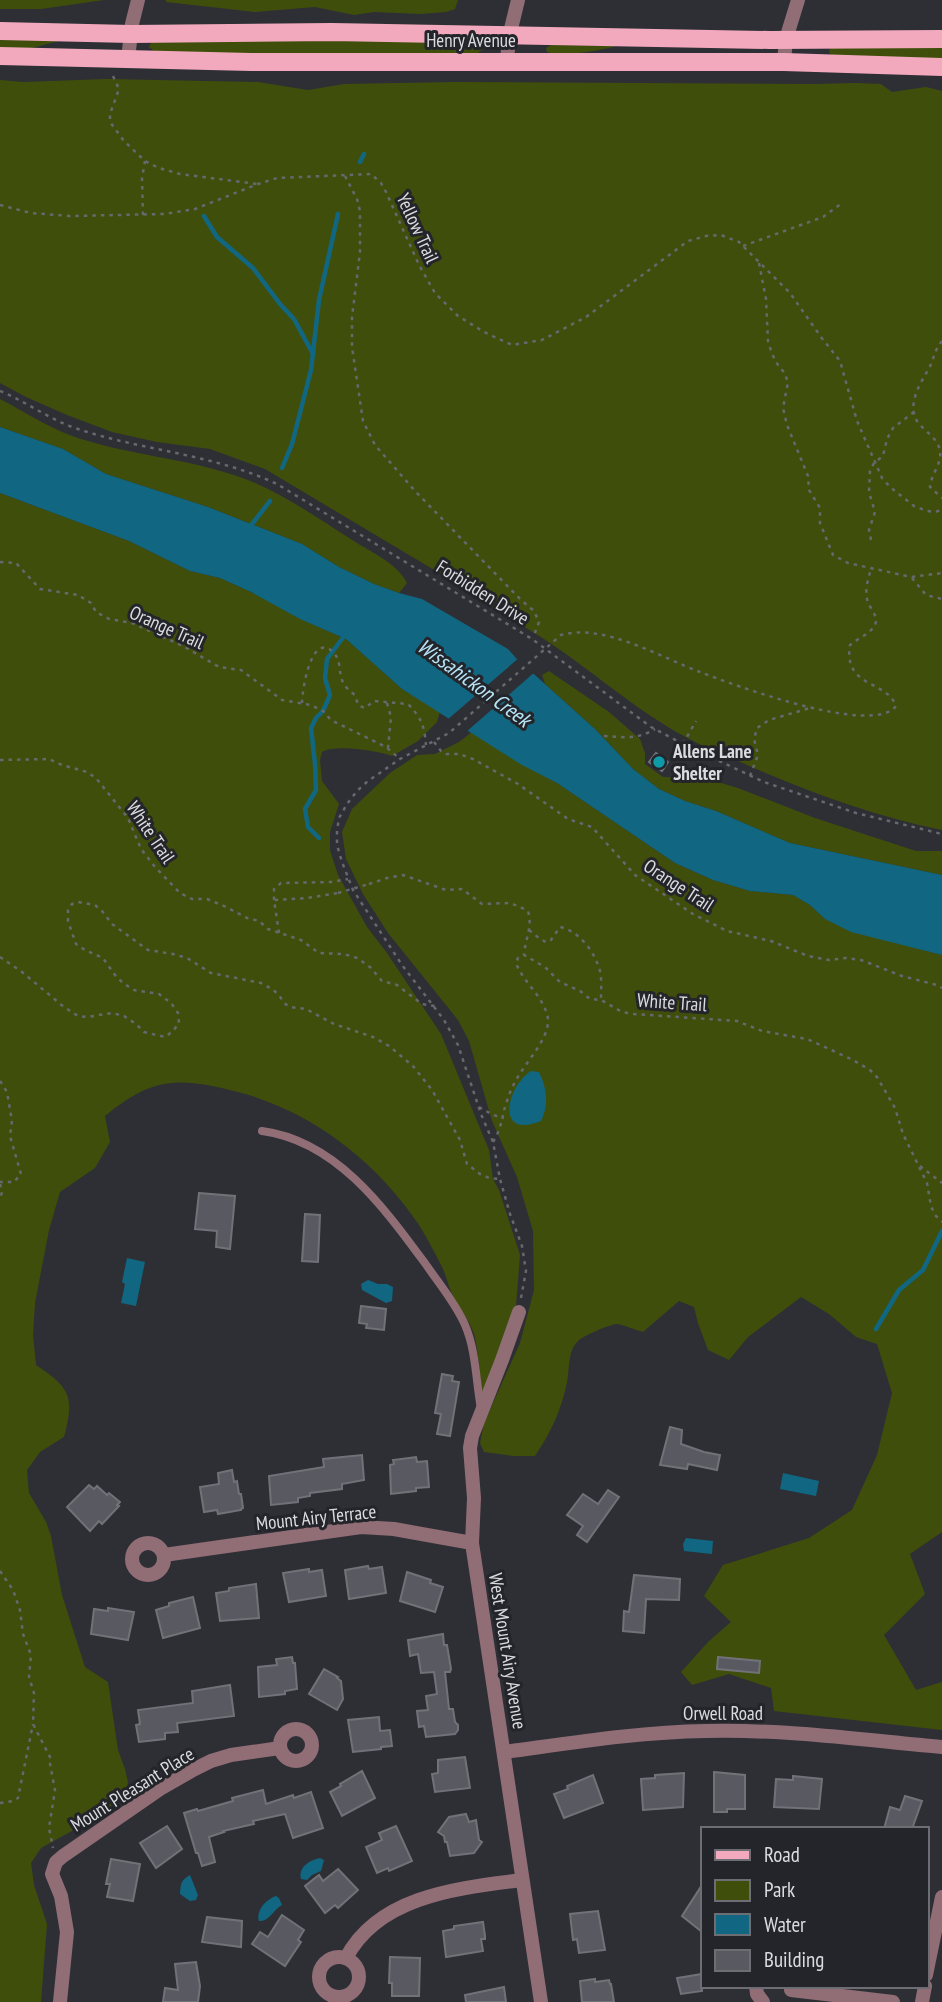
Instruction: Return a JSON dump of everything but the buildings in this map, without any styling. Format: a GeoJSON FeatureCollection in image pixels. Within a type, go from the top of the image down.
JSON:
{"type":"FeatureCollection","features":[{"type":"Feature","properties":{"kind":"main road","name":"Henry Avenue"},"geometry":{"type":"LineString","coordinates":[[0,31],[942,39]]}},
{"type":"Feature","properties":{"kind":"main road","name":"Henry Avenue"},"geometry":{"type":"LineString","coordinates":[[0,57],[329,63],[784,62],[942,67]]}},
{"type":"Feature","properties":{"kind":"street"},"geometry":{"type":"LineString","coordinates":[[121,59],[131,34],[138,0]]}},
{"type":"Feature","properties":{"kind":"street"},"geometry":{"type":"LineString","coordinates":[[507,61],[509,37],[518,0]]}},
{"type":"Feature","properties":{"kind":"street"},"geometry":{"type":"LineString","coordinates":[[784,62],[786,39],[798,0]]}},
{"type":"Feature","properties":{"kind":"street","name":"West Mount Airy Avenue"},"geometry":{"type":"LineString","coordinates":[[519,1312],[470,1448],[474,1498],[472,1543],[541,2002]]}},
{"type":"Feature","properties":{"kind":"street","name":"Mount Airy Terrace"},"geometry":{"type":"LineString","coordinates":[[164,1555],[361,1527],[394,1529],[472,1543]]}},
{"type":"Feature","properties":{"kind":"street","name":"Orwell Road"},"geometry":{"type":"LineString","coordinates":[[504,1752],[623,1737],[705,1731],[782,1733],[942,1747]]}},
{"type":"Feature","properties":{"kind":"street","name":"Mount Pleasant Place"},"geometry":{"type":"LineString","coordinates":[[53,1868],[63,1856],[186,1774],[211,1761],[231,1755],[280,1748]]}},
{"type":"Feature","properties":{"kind":"street"},"geometry":{"type":"LineString","coordinates":[[53,1868],[54,1882],[65,1913],[67,1932],[60,2002]]}},
{"type":"Feature","properties":{"kind":"street"},"geometry":{"type":"LineString","coordinates":[[346,1958],[353,1944],[370,1927],[413,1902],[460,1889],[522,1880]]}},
{"type":"Feature","properties":{"kind":"street"},"geometry":{"type":"LineString","coordinates":[[928,1965],[942,1897]]}},
{"type":"Feature","properties":{"kind":"street"},"geometry":{"type":"LineString","coordinates":[[788,1993],[893,2002]]}},
{"type":"Feature","properties":{"kind":"lane"},"geometry":{"type":"LineString","coordinates":[[262,1130],[291,1136],[322,1153],[368,1192],[393,1221],[446,1293],[466,1327],[481,1412]]}},
{"type":"Feature","properties":{"kind":"path"},"geometry":{"type":"LineString","coordinates":[[121,59],[113,78],[119,89],[110,114],[110,122],[124,141],[145,161],[180,174],[258,184]]}},
{"type":"Feature","properties":{"kind":"path"},"geometry":{"type":"LineString","coordinates":[[143,215],[142,178],[145,161]]}},
{"type":"Feature","properties":{"kind":"path","name":"Yellow Trail"},"geometry":{"type":"LineString","coordinates":[[0,205],[31,213],[70,216],[143,215],[195,209],[277,178],[371,174],[381,183],[435,293],[458,316],[512,345],[542,340],[586,317],[688,241],[722,235],[743,246],[790,293],[840,361],[857,421],[874,463]]}},
{"type":"Feature","properties":{"kind":"path"},"geometry":{"type":"LineString","coordinates":[[345,176],[358,199],[360,211],[360,252],[352,317],[352,347],[363,421],[375,445],[415,491],[534,611],[538,622],[532,639]]}},
{"type":"Feature","properties":{"kind":"path"},"geometry":{"type":"LineString","coordinates":[[743,246],[823,217],[842,203]]}},
{"type":"Feature","properties":{"kind":"path"},"geometry":{"type":"LineString","coordinates":[[759,263],[766,299],[768,341],[772,354],[788,382],[783,408],[787,425],[808,476],[808,491],[820,508],[820,523],[833,555],[848,563],[911,577],[942,573]]}},
{"type":"Feature","properties":{"kind":"path"},"geometry":{"type":"LineString","coordinates":[[942,341],[917,390],[914,412],[916,419],[933,438],[940,451],[940,460],[930,479],[930,487],[942,498]]}},
{"type":"Feature","properties":{"kind":"path","name":"Forbidden Drive"},"geometry":{"type":"LineString","coordinates":[[0,391],[76,428],[112,439],[234,466],[266,479],[532,639],[655,729],[683,744],[764,782],[856,813],[942,834]]}},
{"type":"Feature","properties":{"kind":"path"},"geometry":{"type":"LineString","coordinates":[[871,540],[869,530],[875,512],[869,492],[870,471],[874,463],[883,456],[893,428],[914,412]]}},
{"type":"Feature","properties":{"kind":"path"},"geometry":{"type":"LineString","coordinates":[[874,463],[881,478],[915,506],[927,511],[936,512],[942,509]]}},
{"type":"Feature","properties":{"kind":"path","name":"Orange Trail"},"geometry":{"type":"LineString","coordinates":[[0,562],[16,563],[40,589],[78,595],[91,603],[96,612],[109,619],[132,623],[183,646],[219,667],[241,670],[282,700],[302,703],[323,711],[331,720],[388,748],[400,759]]}},
{"type":"Feature","properties":{"kind":"path"},"geometry":{"type":"LineString","coordinates":[[519,1312],[526,1260],[500,1179],[493,1142],[458,1045],[435,1006],[366,911],[348,879],[337,845],[340,818],[357,792],[400,759],[449,733],[561,635],[575,631],[626,640],[700,672],[810,708],[833,713],[872,716],[884,714],[896,706],[890,695],[858,675],[850,663],[850,645],[874,627],[876,620],[868,603],[867,593],[871,569]]}},
{"type":"Feature","properties":{"kind":"path"},"geometry":{"type":"LineString","coordinates":[[911,577],[926,595],[942,599]]}},
{"type":"Feature","properties":{"kind":"path"},"geometry":{"type":"LineString","coordinates":[[302,703],[304,685],[313,656],[319,649],[326,648],[336,656],[341,680],[346,689],[355,695],[358,706],[365,708],[374,701],[408,704],[421,719],[426,745]]}},
{"type":"Feature","properties":{"kind":"path"},"geometry":{"type":"LineString","coordinates":[[386,702],[391,718],[388,748]]}},
{"type":"Feature","properties":{"kind":"path"},"geometry":{"type":"LineString","coordinates":[[750,776],[758,755],[754,739],[757,728],[769,720],[810,708]]}},
{"type":"Feature","properties":{"kind":"path"},"geometry":{"type":"LineString","coordinates":[[683,744],[696,721]]}},
{"type":"Feature","properties":{"kind":"path"},"geometry":{"type":"LineString","coordinates":[[604,736],[632,738],[643,736],[655,729]]}},
{"type":"Feature","properties":{"kind":"path","name":"Orange Trail"},"geometry":{"type":"LineString","coordinates":[[434,742],[440,751],[474,759],[518,784],[568,819],[592,827],[635,874],[693,914],[727,931],[771,941],[808,956],[829,960],[846,957],[861,960],[942,988]]}},
{"type":"Feature","properties":{"kind":"path","name":"White Trail"},"geometry":{"type":"LineString","coordinates":[[0,760],[49,759],[87,772],[96,778],[128,818],[141,849],[180,893],[192,899],[207,900],[259,921],[268,929],[301,940],[319,953],[344,954],[357,958],[370,967],[382,982],[397,985],[422,1004],[435,1006]]}},
{"type":"Feature","properties":{"kind":"path"},"geometry":{"type":"LineString","coordinates":[[274,900],[338,893],[387,877],[403,875],[446,890],[462,889],[482,904],[509,903],[528,911],[531,922],[525,940],[524,955],[518,958],[516,964],[519,973],[539,996],[549,1024],[546,1034],[514,1084],[506,1103],[500,1131],[493,1142]]}},
{"type":"Feature","properties":{"kind":"path"},"geometry":{"type":"LineString","coordinates":[[279,933],[274,890],[281,883],[348,879]]}},
{"type":"Feature","properties":{"kind":"path"},"geometry":{"type":"LineString","coordinates":[[0,957],[78,1016],[113,1013],[124,1016],[144,1032],[165,1037],[179,1023],[178,1013],[171,1003],[159,994],[134,990],[115,975],[103,958],[76,944],[68,922],[68,910],[72,904],[78,902],[94,905],[112,924],[149,950],[187,958],[211,973],[261,983],[272,989],[290,1007],[306,1009],[334,1024],[373,1037],[389,1046],[413,1066],[432,1090],[460,1140],[467,1164],[480,1174],[500,1179]]}},
{"type":"Feature","properties":{"kind":"path"},"geometry":{"type":"LineString","coordinates":[[529,930],[546,942],[551,940],[560,928],[570,930],[578,937],[588,947],[600,971],[601,1000]]}},
{"type":"Feature","properties":{"kind":"path","name":"White Trail"},"geometry":{"type":"LineString","coordinates":[[524,955],[590,999],[601,1000],[622,1012],[737,1021],[762,1031],[807,1039],[861,1064],[877,1077],[895,1108],[903,1134],[927,1183],[931,1206],[942,1222]]}},
{"type":"Feature","properties":{"kind":"path"},"geometry":{"type":"LineString","coordinates":[[0,1080],[7,1092],[12,1121],[10,1136],[21,1174],[14,1182],[0,1183],[0,1199]]}},
{"type":"Feature","properties":{"kind":"path"},"geometry":{"type":"LineString","coordinates":[[479,1107],[504,1118]]}},
{"type":"Feature","properties":{"kind":"path"},"geometry":{"type":"LineString","coordinates":[[918,1165],[942,1183]]}},
{"type":"Feature","properties":{"kind":"path"},"geometry":{"type":"LineString","coordinates":[[0,1571],[13,1590],[20,1610],[23,1634],[31,1655],[29,1677],[34,1693],[33,1724],[18,1798],[0,1803]]}},
{"type":"Feature","properties":{"kind":"path"},"geometry":{"type":"LineString","coordinates":[[33,1724],[48,1751],[55,1790],[50,1828],[53,1868]]}},
{"type":"Feature","properties":{"kind":"green space"},"geometry":{"type":"Polygon","coordinates":[[[0,0],[104,0],[41,9],[0,9],[0,0]]]}},
{"type":"Feature","properties":{"kind":"green space"},"geometry":{"type":"Polygon","coordinates":[[[166,0],[458,0],[455,9],[446,12],[374,12],[354,15],[315,7],[255,12],[166,0]]]}},
{"type":"Feature","properties":{"kind":"green space"},"geometry":{"type":"Polygon","coordinates":[[[0,39],[59,41],[24,50],[0,49],[0,39]]]}},
{"type":"Feature","properties":{"kind":"green space"},"geometry":{"type":"Polygon","coordinates":[[[363,40],[479,44],[483,49],[478,53],[353,55],[224,54],[154,51],[149,47],[154,42],[363,40]]]}},
{"type":"Feature","properties":{"kind":"green space"},"geometry":{"type":"Polygon","coordinates":[[[551,45],[616,46],[562,54],[547,52],[546,48],[551,45]]]}},
{"type":"Feature","properties":{"kind":"green space"},"geometry":{"type":"Polygon","coordinates":[[[942,47],[942,59],[831,55],[829,52],[830,48],[942,47]]]}},
{"type":"Feature","properties":{"kind":"green space"},"geometry":{"type":"Polygon","coordinates":[[[106,79],[258,82],[308,90],[344,84],[453,82],[855,83],[881,84],[892,92],[926,87],[942,91],[942,830],[891,818],[817,793],[686,738],[538,635],[265,469],[210,449],[157,442],[112,432],[67,415],[0,383],[0,80],[23,82],[106,79]]]}},
{"type":"Feature","properties":{"kind":"green space"},"geometry":{"type":"Polygon","coordinates":[[[0,399],[81,439],[199,465],[253,482],[297,505],[384,559],[407,583],[399,593],[374,584],[339,567],[302,544],[208,507],[106,474],[63,449],[0,427],[0,399]]]}},
{"type":"Feature","properties":{"kind":"green space"},"geometry":{"type":"Polygon","coordinates":[[[0,493],[129,541],[190,571],[220,578],[346,639],[402,689],[440,711],[437,722],[418,741],[392,756],[347,748],[322,752],[322,781],[339,804],[330,832],[330,850],[338,875],[367,927],[441,1034],[489,1150],[493,1179],[520,1255],[516,1306],[502,1348],[482,1393],[474,1334],[451,1292],[428,1240],[383,1180],[340,1142],[292,1112],[265,1101],[218,1087],[183,1082],[168,1083],[138,1093],[105,1116],[110,1142],[95,1168],[60,1192],[49,1230],[35,1303],[33,1335],[36,1365],[63,1387],[69,1402],[69,1412],[64,1437],[40,1452],[27,1470],[29,1493],[51,1536],[62,1595],[85,1667],[108,1682],[118,1750],[128,1782],[125,1797],[108,1811],[41,1848],[31,1863],[34,1885],[47,1924],[41,2002],[0,2002],[0,493]]]}},
{"type":"Feature","properties":{"kind":"green space"},"geometry":{"type":"Polygon","coordinates":[[[549,671],[609,712],[640,739],[645,753],[645,764],[663,777],[704,778],[916,851],[942,851],[942,875],[790,843],[659,789],[633,769],[595,729],[545,684],[542,675],[549,671]]]}},
{"type":"Feature","properties":{"kind":"green space"},"geometry":{"type":"Polygon","coordinates":[[[472,732],[557,783],[675,863],[713,880],[750,891],[793,895],[810,905],[825,919],[889,941],[942,955],[942,1532],[910,1554],[925,1594],[884,1635],[916,1690],[942,1682],[942,1730],[774,1711],[771,1688],[729,1674],[692,1685],[681,1672],[709,1641],[731,1622],[704,1596],[723,1565],[809,1538],[852,1510],[877,1455],[892,1393],[877,1344],[856,1337],[829,1314],[801,1297],[748,1337],[729,1360],[708,1350],[694,1307],[679,1301],[643,1332],[617,1324],[591,1333],[574,1345],[559,1411],[535,1456],[484,1452],[480,1443],[484,1423],[520,1343],[534,1290],[533,1231],[517,1177],[492,1121],[469,1041],[458,1020],[388,933],[363,894],[346,859],[342,832],[352,809],[390,773],[417,755],[435,754],[472,732]]]}},
{"type":"Feature","properties":{"kind":"water","name":"Wissahickon Creek"},"geometry":{"type":"Polygon","coordinates":[[[0,427],[63,449],[106,474],[208,507],[302,544],[339,567],[374,584],[422,599],[508,649],[595,729],[633,769],[659,789],[790,843],[942,875],[942,955],[851,932],[825,919],[810,905],[793,895],[750,891],[713,880],[675,863],[557,783],[522,765],[402,689],[346,639],[220,578],[190,571],[129,541],[0,493],[0,427]]]}},
{"type":"Feature","properties":{"kind":"water"},"geometry":{"type":"Polygon","coordinates":[[[531,1071],[539,1072],[544,1084],[546,1103],[541,1121],[526,1125],[511,1118],[509,1109],[516,1088],[531,1071]]]}},
{"type":"Feature","properties":{"kind":"water"},"geometry":{"type":"Polygon","coordinates":[[[127,1258],[145,1262],[136,1306],[121,1303],[127,1258]]]}},
{"type":"Feature","properties":{"kind":"water"},"geometry":{"type":"Polygon","coordinates":[[[368,1280],[393,1287],[392,1301],[386,1303],[362,1290],[361,1284],[368,1280]]]}},
{"type":"Feature","properties":{"kind":"water"},"geometry":{"type":"Polygon","coordinates":[[[783,1473],[819,1481],[816,1496],[780,1489],[783,1473]]]}},
{"type":"Feature","properties":{"kind":"water"},"geometry":{"type":"Polygon","coordinates":[[[686,1538],[713,1541],[712,1554],[684,1551],[686,1538]]]}},
{"type":"Feature","properties":{"kind":"water"},"geometry":{"type":"Polygon","coordinates":[[[320,1858],[324,1860],[321,1871],[307,1880],[301,1879],[301,1871],[306,1865],[320,1858]]]}},
{"type":"Feature","properties":{"kind":"water"},"geometry":{"type":"Polygon","coordinates":[[[190,1875],[198,1895],[196,1900],[190,1901],[180,1894],[184,1879],[190,1875]]]}},
{"type":"Feature","properties":{"kind":"water"},"geometry":{"type":"Polygon","coordinates":[[[276,1896],[282,1905],[266,1920],[259,1921],[262,1906],[276,1896]]]}},
{"type":"Feature","properties":{"kind":"pier"},"geometry":{"type":"Polygon","coordinates":[[[520,657],[536,671],[466,732],[447,720],[520,657]]]}},
{"type":"Feature","properties":{"kind":"waterway"},"geometry":{"type":"LineString","coordinates":[[360,162],[364,154]]}},
{"type":"Feature","properties":{"kind":"waterway"},"geometry":{"type":"LineString","coordinates":[[282,468],[292,444],[311,370],[319,300],[338,214]]}},
{"type":"Feature","properties":{"kind":"waterway"},"geometry":{"type":"LineString","coordinates":[[204,216],[217,237],[253,268],[294,319],[313,354]]}},
{"type":"Feature","properties":{"kind":"waterway"},"geometry":{"type":"LineString","coordinates":[[249,528],[270,501]]}},
{"type":"Feature","properties":{"kind":"waterway"},"geometry":{"type":"LineString","coordinates":[[319,838],[308,827],[305,809],[316,790],[311,728],[330,695],[325,678],[327,659],[345,635]]}},
{"type":"Feature","properties":{"kind":"waterway"},"geometry":{"type":"LineString","coordinates":[[876,1329],[899,1290],[923,1270],[942,1231]]}},
{"type":"Feature","properties":{"kind":"place","name":"Allens Lane Shelter"},"geometry":{"type":"Point","coordinates":[659,762]}}]}
